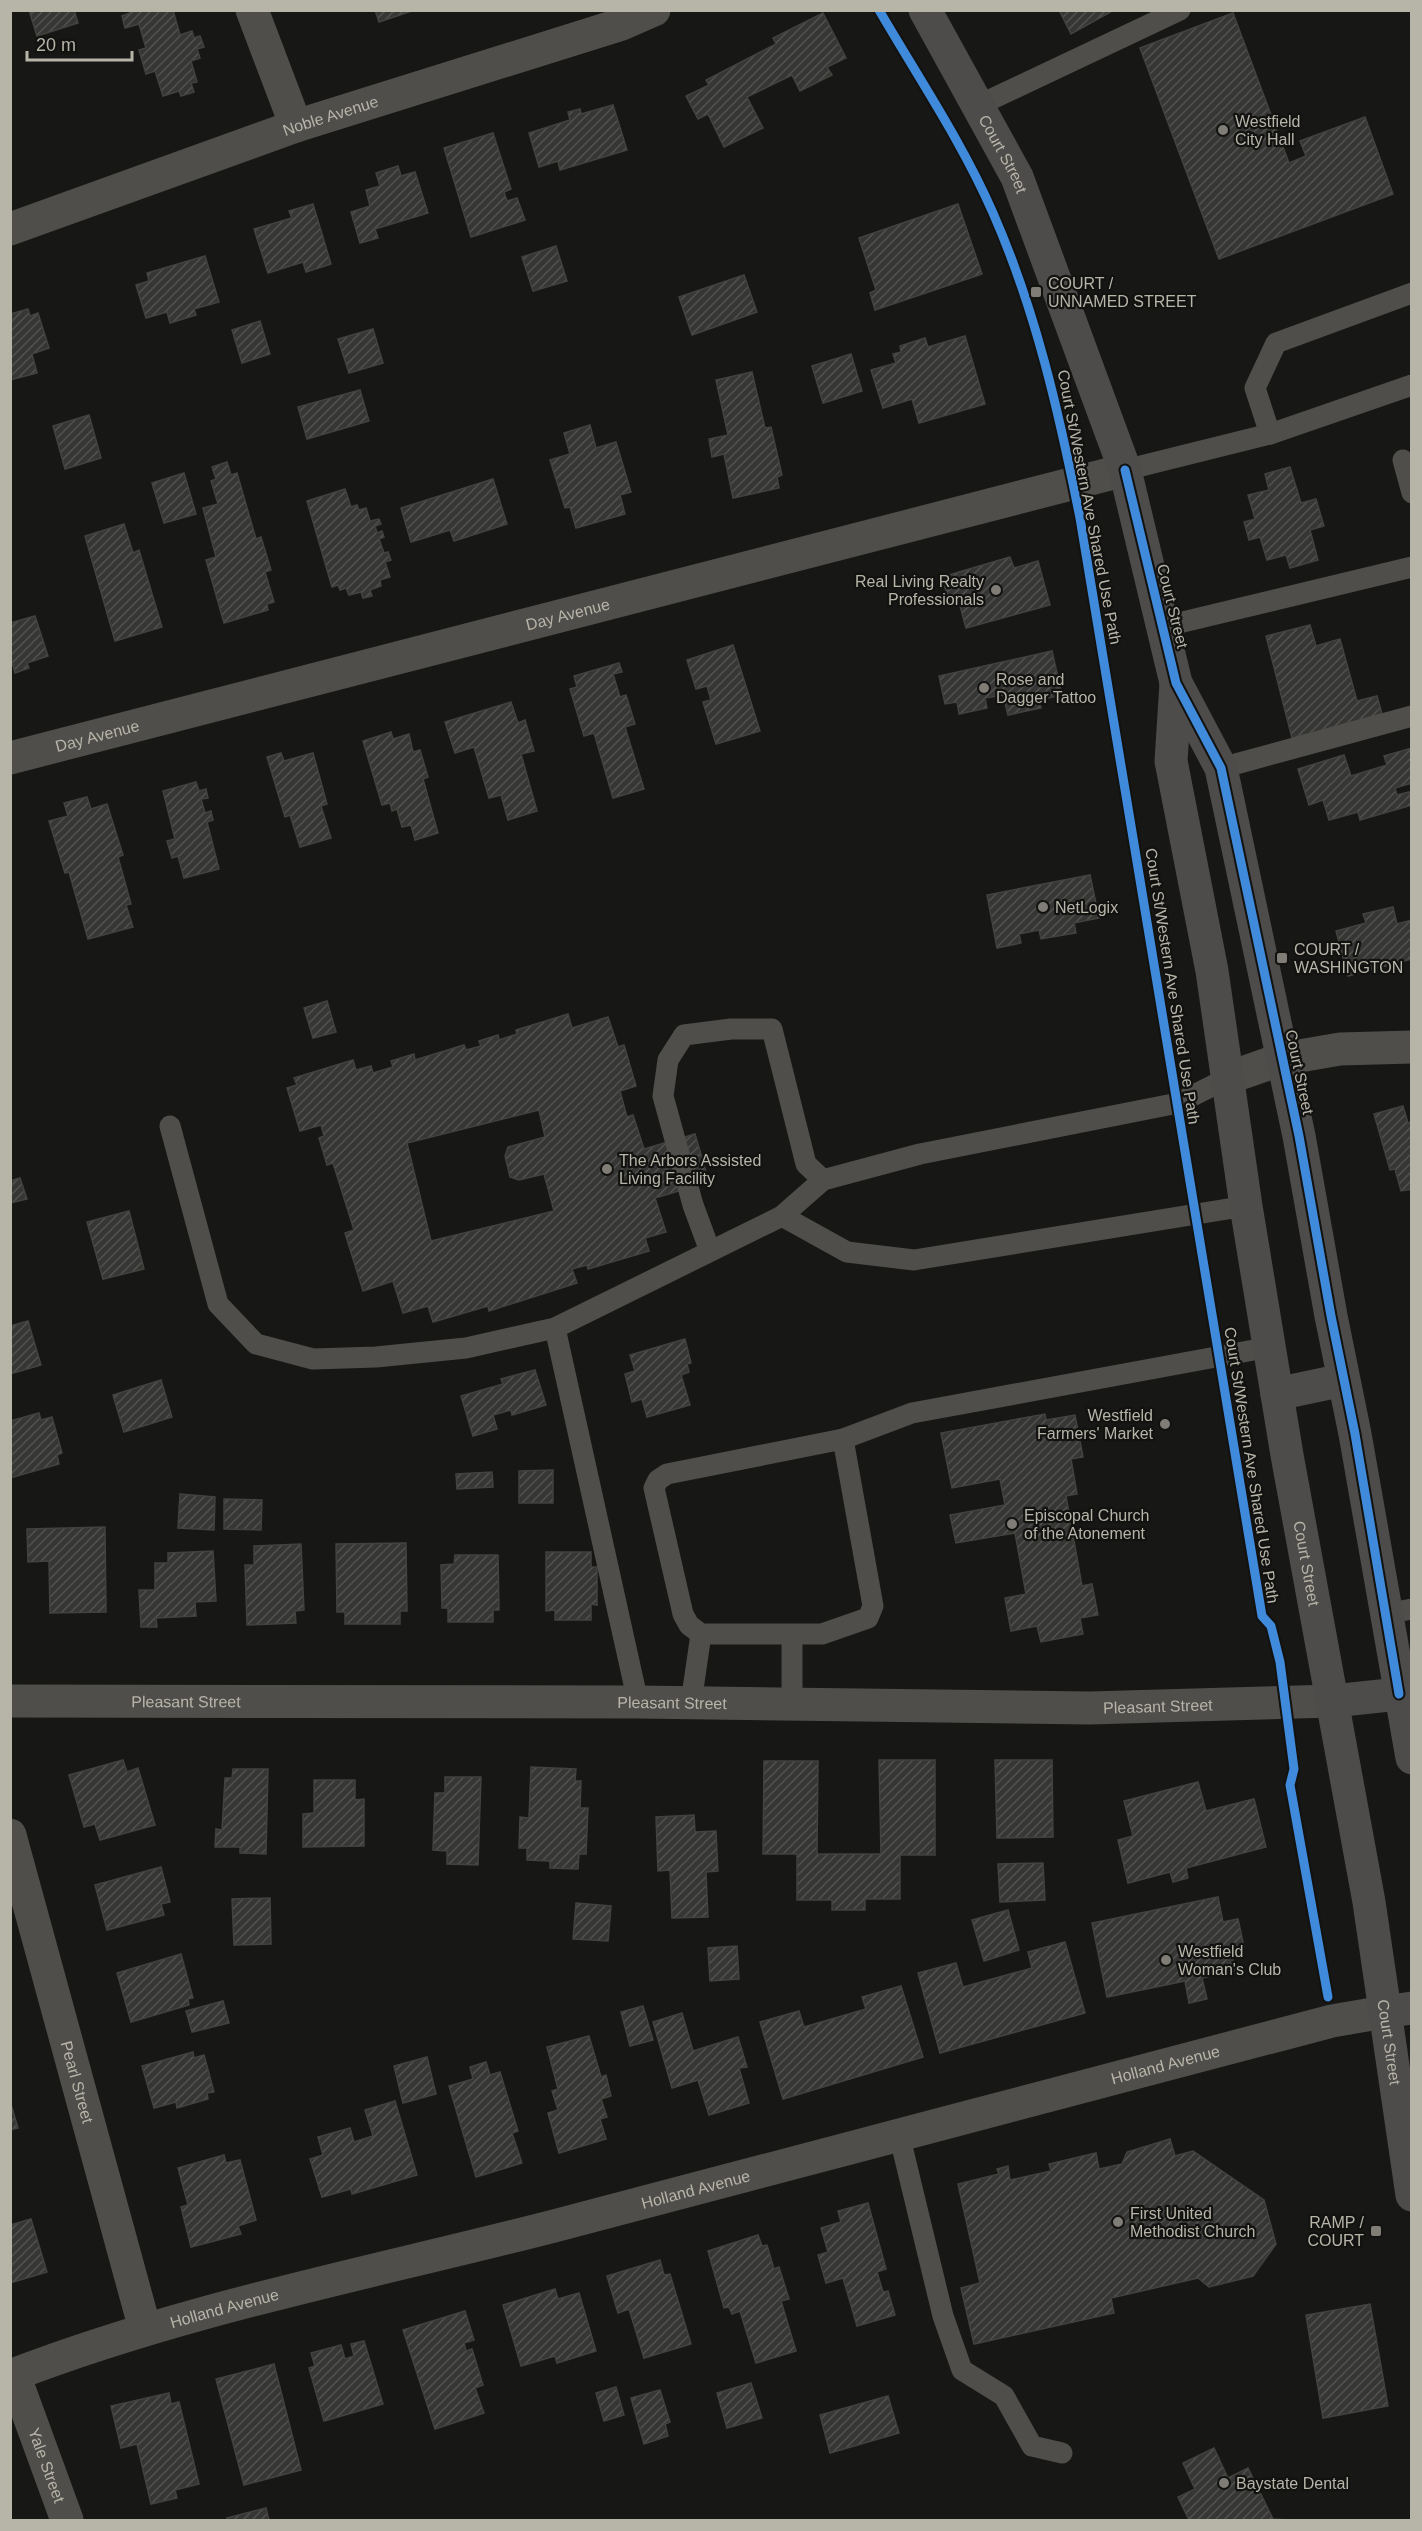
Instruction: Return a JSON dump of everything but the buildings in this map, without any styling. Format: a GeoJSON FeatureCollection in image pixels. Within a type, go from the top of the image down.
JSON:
{"type":"FeatureCollection","features":[{"type":"Feature","properties":{"kind":"main road","name":"Court Street"},"geometry":{"type":"LineString","coordinates":[[925,10],[1017,177],[1125,470],[1176,683],[1221,768],[1299,1136],[1343,1380],[1398,1612],[1399,1695],[1411,1756]]}},
{"type":"Feature","properties":{"kind":"main road","name":"Court Street"},"geometry":{"type":"LineString","coordinates":[[1176,683],[1171,761],[1212,971],[1246,1206],[1277,1394],[1369,1902],[1398,2010],[1412,2195]]}},
{"type":"Feature","properties":{"kind":"main road"},"geometry":{"type":"LineString","coordinates":[[1277,1394],[1343,1380]]}},
{"type":"Feature","properties":{"kind":"main road"},"geometry":{"type":"LineString","coordinates":[[1333,1701],[1399,1695]]}},
{"type":"Feature","properties":{"kind":"street"},"geometry":{"type":"LineString","coordinates":[[252,10],[296,126]]}},
{"type":"Feature","properties":{"kind":"street","name":"Noble Avenue"},"geometry":{"type":"LineString","coordinates":[[10,229],[296,126],[622,24],[654,10]]}},
{"type":"Feature","properties":{"kind":"street","name":"Day Avenue"},"geometry":{"type":"LineString","coordinates":[[10,758],[1125,470]]}},
{"type":"Feature","properties":{"kind":"street"},"geometry":{"type":"LineString","coordinates":[[1228,1078],[1282,1059],[1344,1048],[1412,1047]]}},
{"type":"Feature","properties":{"kind":"street","name":"Pleasant Street"},"geometry":{"type":"LineString","coordinates":[[10,1701],[638,1702],[1093,1708],[1333,1701]]}},
{"type":"Feature","properties":{"kind":"street","name":"Pearl Street"},"geometry":{"type":"LineString","coordinates":[[10,1835],[145,2329]]}},
{"type":"Feature","properties":{"kind":"street","name":"Holland Avenue"},"geometry":{"type":"LineString","coordinates":[[12,2376],[79,2350],[145,2329],[295,2289],[552,2226],[1332,2021],[1398,2010]]}},
{"type":"Feature","properties":{"kind":"street","name":"Yale Street"},"geometry":{"type":"LineString","coordinates":[[12,2376],[67,2520]]}},
{"type":"Feature","properties":{"kind":"lane"},"geometry":{"type":"LineString","coordinates":[[977,106],[1180,10]]}},
{"type":"Feature","properties":{"kind":"lane"},"geometry":{"type":"LineString","coordinates":[[1270,434],[1255,388],[1276,343],[1412,292]]}},
{"type":"Feature","properties":{"kind":"lane"},"geometry":{"type":"LineString","coordinates":[[1125,470],[1270,434],[1412,385]]}},
{"type":"Feature","properties":{"kind":"lane"},"geometry":{"type":"LineString","coordinates":[[1403,460],[1412,493]]}},
{"type":"Feature","properties":{"kind":"lane"},"geometry":{"type":"LineString","coordinates":[[1162,627],[1412,567]]}},
{"type":"Feature","properties":{"kind":"lane"},"geometry":{"type":"LineString","coordinates":[[1221,768],[1412,716]]}},
{"type":"Feature","properties":{"kind":"lane"},"geometry":{"type":"LineString","coordinates":[[710,1251],[693,1205],[663,1096],[668,1060],[684,1035],[730,1029],[772,1029],[806,1164],[823,1180]]}},
{"type":"Feature","properties":{"kind":"lane"},"geometry":{"type":"LineString","coordinates":[[170,1126],[218,1304],[256,1344],[313,1359],[376,1357],[466,1348],[555,1328],[782,1216],[823,1180],[920,1154],[1178,1103],[1228,1078]]}},
{"type":"Feature","properties":{"kind":"lane"},"geometry":{"type":"LineString","coordinates":[[782,1216],[847,1252],[914,1260],[1246,1206]]}},
{"type":"Feature","properties":{"kind":"lane"},"geometry":{"type":"LineString","coordinates":[[555,1328],[638,1702]]}},
{"type":"Feature","properties":{"kind":"lane"},"geometry":{"type":"LineString","coordinates":[[843,1439],[873,1606],[868,1618],[822,1634],[700,1634],[689,1625],[683,1614],[654,1488],[658,1480],[667,1474],[843,1439],[912,1413],[1270,1347]]}},
{"type":"Feature","properties":{"kind":"lane"},"geometry":{"type":"LineString","coordinates":[[691,1703],[700,1634]]}},
{"type":"Feature","properties":{"kind":"lane"},"geometry":{"type":"LineString","coordinates":[[792,1635],[792,1704]]}},
{"type":"Feature","properties":{"kind":"lane"},"geometry":{"type":"LineString","coordinates":[[899,2134],[943,2316],[962,2370],[1004,2396],[1032,2446],[1062,2453]]}},
{"type":"Feature","properties":{"kind":"cycle path","name":"Court St/Western Ave Shared Use Path"},"geometry":{"type":"LineString","coordinates":[[879,10],[954,135],[993,213],[1034,325],[1064,440],[1080,518],[1262,1616],[1271,1626],[1280,1662],[1294,1769],[1290,1785],[1328,1997]]}},
{"type":"Feature","properties":{"kind":"cycle path"},"geometry":{"type":"LineString","coordinates":[[1125,470],[1176,683],[1221,768],[1299,1136],[1355,1434],[1399,1694]]}},
{"type":"Feature","properties":{"kind":"place","name":"Westfield City Hall"},"geometry":{"type":"Point","coordinates":[1223,130]}},
{"type":"Feature","properties":{"kind":"place","name":"COURT / UNNAMED STREET"},"geometry":{"type":"Point","coordinates":[1036,292]}},
{"type":"Feature","properties":{"kind":"place","name":"Real Living Realty Professionals"},"geometry":{"type":"Point","coordinates":[996,590]}},
{"type":"Feature","properties":{"kind":"place","name":"Rose and Dagger Tattoo"},"geometry":{"type":"Point","coordinates":[984,688]}},
{"type":"Feature","properties":{"kind":"place","name":"NetLogix"},"geometry":{"type":"Point","coordinates":[1043,907]}},
{"type":"Feature","properties":{"kind":"place","name":"COURT / WASHINGTON"},"geometry":{"type":"Point","coordinates":[1282,958]}},
{"type":"Feature","properties":{"kind":"place","name":"The Arbors Assisted Living Facility"},"geometry":{"type":"Point","coordinates":[607,1169]}},
{"type":"Feature","properties":{"kind":"place","name":"Westfield Farmers' Market"},"geometry":{"type":"Point","coordinates":[1165,1424]}},
{"type":"Feature","properties":{"kind":"place","name":"Episcopal Church of the Atonement"},"geometry":{"type":"Point","coordinates":[1012,1524]}},
{"type":"Feature","properties":{"kind":"place","name":"Westfield Woman's Club"},"geometry":{"type":"Point","coordinates":[1166,1960]}},
{"type":"Feature","properties":{"kind":"place","name":"First United Methodist Church"},"geometry":{"type":"Point","coordinates":[1118,2222]}},
{"type":"Feature","properties":{"kind":"place","name":"RAMP / COURT"},"geometry":{"type":"Point","coordinates":[1376,2231]}},
{"type":"Feature","properties":{"kind":"place","name":"Baystate Dental"},"geometry":{"type":"Point","coordinates":[1224,2483]}}]}
